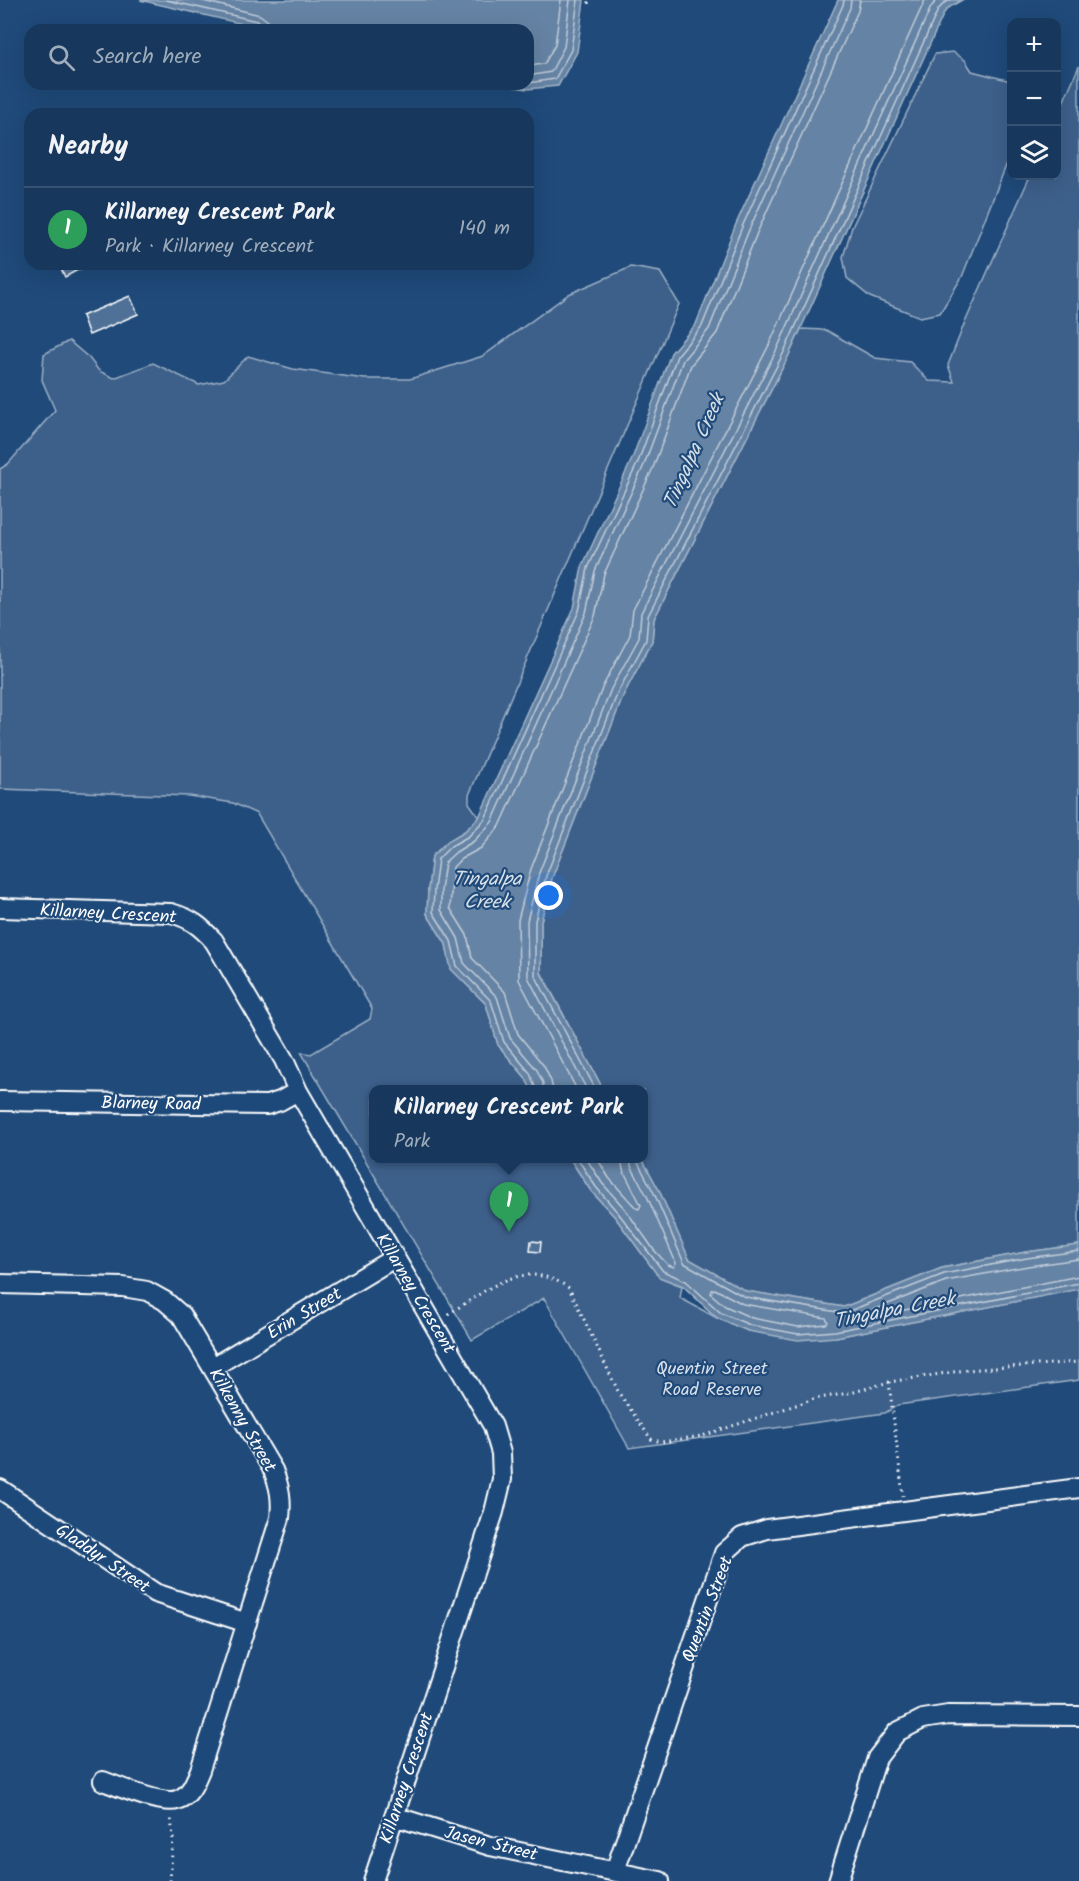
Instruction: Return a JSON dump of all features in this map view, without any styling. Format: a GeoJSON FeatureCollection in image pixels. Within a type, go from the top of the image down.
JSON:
{"type":"FeatureCollection","features":[{"type":"Feature","properties":{"kind":"street","name":"Killarney Crescent"},"geometry":{"type":"LineString","coordinates":[[0,908],[171,913],[187,918],[200,926],[214,941],[284,1060],[298,1091],[493,1426],[501,1453],[502,1479],[494,1512],[373,1881]]}},
{"type":"Feature","properties":{"kind":"street","name":"Blarney Road"},"geometry":{"type":"LineString","coordinates":[[0,1101],[267,1105],[298,1091]]}},
{"type":"Feature","properties":{"kind":"street","name":"Erin Street"},"geometry":{"type":"LineString","coordinates":[[213,1367],[394,1258]]}},
{"type":"Feature","properties":{"kind":"street","name":"Kilkenny Street"},"geometry":{"type":"LineString","coordinates":[[0,1284],[123,1287],[147,1291],[165,1301],[181,1315],[273,1470],[280,1486],[282,1503],[280,1518],[200,1770],[191,1790],[179,1800],[170,1801]]}},
{"type":"Feature","properties":{"kind":"street","name":"Quentin Street"},"geometry":{"type":"LineString","coordinates":[[615,1871],[723,1553],[742,1537],[767,1530],[1079,1488]]}},
{"type":"Feature","properties":{"kind":"street","name":"Gladdyr Street"},"geometry":{"type":"LineString","coordinates":[[0,1489],[155,1593],[247,1623]]}},
{"type":"Feature","properties":{"kind":"street"},"geometry":{"type":"LineString","coordinates":[[838,1881],[877,1758],[897,1732],[923,1719],[948,1715],[1079,1716]]}},
{"type":"Feature","properties":{"kind":"street"},"geometry":{"type":"LineString","coordinates":[[103,1781],[153,1798],[170,1801]]}},
{"type":"Feature","properties":{"kind":"street","name":"Jasen Street"},"geometry":{"type":"LineString","coordinates":[[394,1816],[490,1846],[660,1881]]}},
{"type":"Feature","properties":{"kind":"path"},"geometry":{"type":"LineString","coordinates":[[588,3],[592,0]]}},
{"type":"Feature","properties":{"kind":"path"},"geometry":{"type":"LineString","coordinates":[[432,1322],[512,1276],[530,1274],[555,1278],[569,1288],[619,1393],[651,1439],[661,1442],[702,1436],[814,1399],[854,1392],[889,1382],[966,1370],[1079,1362]]}},
{"type":"Feature","properties":{"kind":"path"},"geometry":{"type":"LineString","coordinates":[[889,1382],[905,1511]]}},
{"type":"Feature","properties":{"kind":"path"},"geometry":{"type":"LineString","coordinates":[[170,1801],[173,1838],[170,1881]]}},
{"type":"Feature","properties":{"kind":"green space"},"geometry":{"type":"Polygon","coordinates":[[[953,52],[965,60],[972,71],[1007,80],[1007,163],[962,277],[940,313],[920,317],[870,297],[847,278],[843,257],[852,227],[935,54],[953,52]]]}},
{"type":"Feature","properties":{"kind":"green space"},"geometry":{"type":"Polygon","coordinates":[[[1079,66],[1079,1245],[1026,1252],[942,1268],[844,1307],[745,1291],[689,1259],[659,1190],[644,1163],[648,1163],[648,1085],[601,1085],[541,972],[541,921],[552,878],[624,694],[652,641],[654,619],[801,329],[826,330],[875,358],[910,362],[929,381],[954,382],[948,365],[1028,180],[1061,180],[1061,107],[1079,66]]]}},
{"type":"Feature","properties":{"kind":"green space","name":"Quentin Street Road Reserve"},"geometry":{"type":"Polygon","coordinates":[[[631,267],[660,272],[679,304],[469,795],[469,803],[479,817],[465,831],[448,841],[432,856],[428,890],[427,914],[446,944],[451,969],[486,1004],[498,1045],[529,1085],[369,1085],[369,1163],[573,1163],[591,1191],[615,1217],[659,1277],[682,1286],[680,1298],[717,1318],[748,1331],[836,1337],[1079,1289],[1079,1380],[898,1405],[885,1413],[629,1448],[544,1298],[472,1340],[301,1052],[311,1054],[370,1019],[372,1009],[257,814],[233,803],[189,796],[0,789],[0,469],[8,464],[55,410],[42,380],[44,354],[69,341],[89,358],[99,371],[114,378],[153,363],[199,385],[224,380],[248,356],[293,369],[365,379],[410,379],[483,356],[569,294],[631,267]]]}},
{"type":"Feature","properties":{"kind":"water"},"geometry":{"type":"Polygon","coordinates":[[[140,0],[584,0],[577,52],[558,86],[534,88],[534,24],[242,24],[140,0]]]}},
{"type":"Feature","properties":{"kind":"water","name":"Tingalpa Creek"},"geometry":{"type":"Polygon","coordinates":[[[838,0],[962,0],[944,13],[789,355],[654,619],[652,641],[624,694],[552,878],[541,921],[541,973],[601,1085],[529,1085],[498,1045],[486,1004],[451,969],[446,944],[427,914],[432,856],[448,841],[465,831],[479,817],[574,608],[582,567],[632,459],[671,353],[696,324],[736,224],[838,0]]]}},
{"type":"Feature","properties":{"kind":"water","name":"Tingalpa Creek"},"geometry":{"type":"Polygon","coordinates":[[[573,1163],[644,1163],[659,1190],[689,1259],[746,1291],[844,1307],[942,1268],[1026,1252],[1079,1245],[1079,1289],[836,1337],[798,1340],[748,1331],[717,1318],[683,1286],[659,1277],[615,1217],[591,1191],[573,1163]]]}},
{"type":"Feature","properties":{"kind":"building"},"geometry":{"type":"Polygon","coordinates":[[[62,270],[78,270],[65,277],[62,270]]]}},
{"type":"Feature","properties":{"kind":"building"},"geometry":{"type":"Polygon","coordinates":[[[130,296],[138,314],[89,335],[82,316],[130,296]]]}},
{"type":"Feature","properties":{"kind":"building"},"geometry":{"type":"Polygon","coordinates":[[[531,1241],[541,1242],[540,1252],[530,1251],[531,1241]]]}},
{"type":"Feature","properties":{"kind":"place","name":"Killarney Crescent Park"},"geometry":{"type":"Point","coordinates":[509,1232]}}]}
